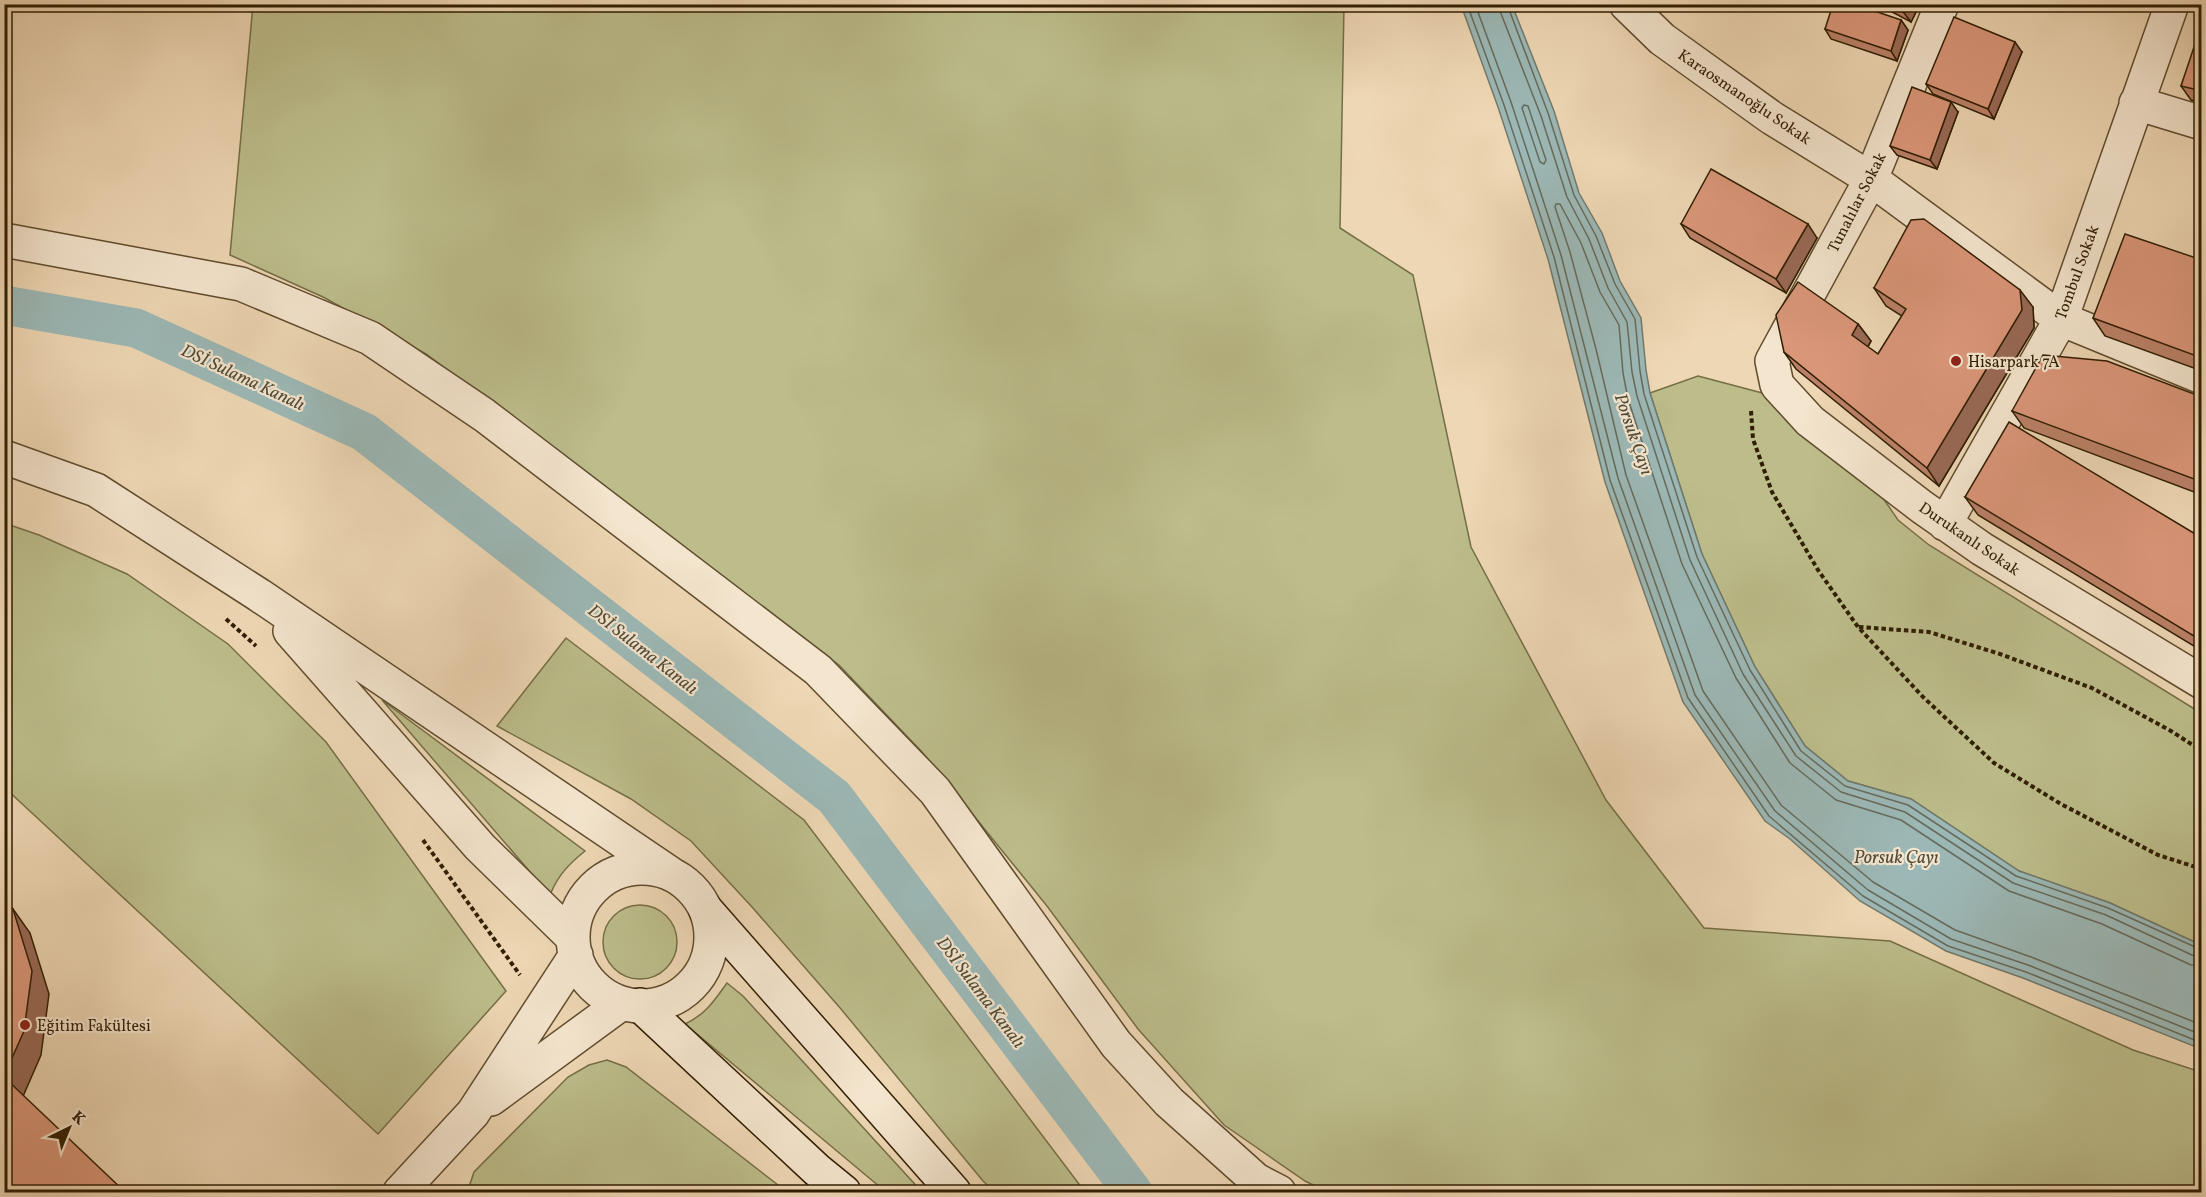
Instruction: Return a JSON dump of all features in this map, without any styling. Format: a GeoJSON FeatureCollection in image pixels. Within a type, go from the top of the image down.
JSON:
{"type":"FeatureCollection","features":[{"type":"Feature","properties":{"kind":"street","name":"Karaosmanoğlu Sokak"},"geometry":{"type":"LineString","coordinates":[[1626,4],[1671,46],[1772,118],[1871,179],[2061,319],[2202,376]]}},
{"type":"Feature","properties":{"kind":"street","name":"Tunalılar Sokak"},"geometry":{"type":"LineString","coordinates":[[1772,361],[1871,179],[1942,4]]}},
{"type":"Feature","properties":{"kind":"street","name":"Tombul Sokak"},"geometry":{"type":"LineString","coordinates":[[1946,524],[2061,319],[2172,4]]}},
{"type":"Feature","properties":{"kind":"street"},"geometry":{"type":"LineString","coordinates":[[2136,103],[2202,123]]}},
{"type":"Feature","properties":{"kind":"street"},"geometry":{"type":"LineString","coordinates":[[4,240],[241,284],[370,338],[484,415],[818,670],[935,791],[1116,1044],[1169,1102],[1256,1180],[1279,1192]]}},
{"type":"Feature","properties":{"kind":"street","name":"Durukanlı Sokak"},"geometry":{"type":"LineString","coordinates":[[1772,361],[1778,385],[1810,421],[1946,524],[1992,555],[2202,682]]}},
{"type":"Feature","properties":{"kind":"street"},"geometry":{"type":"LineString","coordinates":[[4,457],[96,490],[259,596],[685,883],[698,896],[706,910],[954,1192]]}},
{"type":"Feature","properties":{"kind":"street"},"geometry":{"type":"LineString","coordinates":[[259,596],[480,847],[575,946]]}},
{"type":"Feature","properties":{"kind":"street"},"geometry":{"type":"LineString","coordinates":[[670,874],[654,869],[637,868],[620,871],[604,879],[591,890],[581,904],[575,921],[575,946],[583,971],[593,985],[607,996],[631,1004],[656,1004],[673,999],[688,989],[699,976],[707,961],[711,944],[706,910]]}},
{"type":"Feature","properties":{"kind":"street"},"geometry":{"type":"LineString","coordinates":[[400,1192],[473,1113],[542,1006],[575,946]]}},
{"type":"Feature","properties":{"kind":"street"},"geometry":{"type":"LineString","coordinates":[[473,1113],[631,1004]]}},
{"type":"Feature","properties":{"kind":"street"},"geometry":{"type":"LineString","coordinates":[[631,1004],[844,1192]]}},
{"type":"Feature","properties":{"kind":"path"},"geometry":{"type":"LineString","coordinates":[[1751,409],[1753,439],[1772,492],[1818,570],[1858,627],[1923,697],[1994,763],[2061,804],[2158,855],[2202,869]]}},
{"type":"Feature","properties":{"kind":"path"},"geometry":{"type":"LineString","coordinates":[[223,617],[259,649]]}},
{"type":"Feature","properties":{"kind":"path"},"geometry":{"type":"LineString","coordinates":[[1858,627],[1929,632],[2000,654],[2092,688],[2171,730],[2202,751]]}},
{"type":"Feature","properties":{"kind":"path"},"geometry":{"type":"LineString","coordinates":[[423,840],[542,1006]]}},
{"type":"Feature","properties":{"kind":"green space"},"geometry":{"type":"Polygon","coordinates":[[[253,5],[1344,5],[1340,228],[1413,275],[1471,547],[1606,800],[1704,928],[1890,941],[2133,1050],[2201,1072],[2201,1192],[1328,1192],[1305,1181],[1224,1125],[1138,1029],[1047,906],[922,752],[839,665],[426,354],[323,297],[230,255],[253,5]]]}},
{"type":"Feature","properties":{"kind":"green space"},"geometry":{"type":"Polygon","coordinates":[[[1698,376],[1766,394],[1883,498],[1898,520],[1929,545],[2201,713],[2201,945],[2110,903],[2019,871],[1911,799],[1848,781],[1805,746],[1755,667],[1702,554],[1650,393],[1698,376]]]}},
{"type":"Feature","properties":{"kind":"green space"},"geometry":{"type":"Polygon","coordinates":[[[4,523],[39,535],[127,574],[228,644],[326,742],[506,991],[378,1134],[5,788],[4,523]]]}},
{"type":"Feature","properties":{"kind":"green space"},"geometry":{"type":"Polygon","coordinates":[[[566,638],[804,820],[1085,1192],[995,1192],[983,1181],[841,1009],[691,841],[631,799],[497,726],[566,638]]]}},
{"type":"Feature","properties":{"kind":"green space"},"geometry":{"type":"Polygon","coordinates":[[[382,700],[585,851],[564,870],[550,895],[382,700]]]}},
{"type":"Feature","properties":{"kind":"green space"},"geometry":{"type":"Polygon","coordinates":[[[640,905],[661,911],[671,921],[677,942],[671,963],[661,973],[640,979],[619,973],[609,963],[603,942],[609,921],[619,911],[640,905]]]}},
{"type":"Feature","properties":{"kind":"green space"},"geometry":{"type":"Polygon","coordinates":[[[727,983],[743,996],[922,1192],[886,1192],[685,1024],[704,1011],[727,983]]]}},
{"type":"Feature","properties":{"kind":"green space"},"geometry":{"type":"Polygon","coordinates":[[[607,1060],[626,1067],[787,1192],[471,1192],[469,1187],[474,1172],[568,1077],[589,1065],[607,1060]]]}},
{"type":"Feature","properties":{"kind":"water","name":"Porsuk Çayı"},"geometry":{"type":"Polygon","coordinates":[[[1461,5],[1512,5],[1554,111],[1579,193],[1602,233],[1620,281],[1641,318],[1650,393],[1702,554],[1755,667],[1805,746],[1848,781],[1911,799],[2019,871],[2110,903],[2201,945],[2201,1049],[2023,978],[1946,951],[1860,901],[1790,839],[1765,821],[1683,702],[1605,482],[1548,259],[1498,107],[1461,5]]]}},
{"type":"Feature","properties":{"kind":"building"},"geometry":{"type":"Polygon","coordinates":[[[1833,4],[1854,4],[1901,20],[1891,51],[1825,29],[1833,4]]]}},
{"type":"Feature","properties":{"kind":"building"},"geometry":{"type":"Polygon","coordinates":[[[1889,4],[1908,4],[1904,13],[1889,4]]]}},
{"type":"Feature","properties":{"kind":"building"},"geometry":{"type":"Polygon","coordinates":[[[1954,17],[2015,42],[1988,109],[1926,84],[1954,17]]]}},
{"type":"Feature","properties":{"kind":"building"},"geometry":{"type":"Polygon","coordinates":[[[2199,32],[2202,33],[2202,91],[2181,86],[2199,32]]]}},
{"type":"Feature","properties":{"kind":"building"},"geometry":{"type":"Polygon","coordinates":[[[1912,87],[1951,102],[1930,160],[1890,146],[1912,87]]]}},
{"type":"Feature","properties":{"kind":"building"},"geometry":{"type":"Polygon","coordinates":[[[1711,169],[1808,224],[1776,279],[1681,224],[1711,169]]]}},
{"type":"Feature","properties":{"kind":"building","name":"Hisarpark 7A"},"geometry":{"type":"Polygon","coordinates":[[[1924,219],[2020,290],[2022,310],[1927,468],[1784,352],[1776,315],[1798,282],[1858,324],[1852,335],[1878,354],[1906,309],[1874,288],[1911,220],[1924,219]]]}},
{"type":"Feature","properties":{"kind":"building"},"geometry":{"type":"Polygon","coordinates":[[[2125,234],[2202,260],[2202,358],[2093,318],[2125,234]]]}},
{"type":"Feature","properties":{"kind":"building"},"geometry":{"type":"Polygon","coordinates":[[[2043,355],[2107,361],[2202,397],[2202,482],[2012,411],[2043,355]]]}},
{"type":"Feature","properties":{"kind":"building"},"geometry":{"type":"Polygon","coordinates":[[[2009,422],[2202,538],[2202,641],[1965,497],[2009,422]]]}},
{"type":"Feature","properties":{"kind":"building"},"geometry":{"type":"Polygon","coordinates":[[[4,898],[13,909],[32,971],[24,1031],[4,1076],[4,898]]]}},
{"type":"Feature","properties":{"kind":"building"},"geometry":{"type":"Polygon","coordinates":[[[4,1077],[125,1192],[4,1192],[4,1077]]]}},
{"type":"Feature","properties":{"kind":"waterway","name":"DSİ Sulama Kanalı"},"geometry":{"type":"LineString","coordinates":[[4,305],[136,328],[364,432],[834,797],[1133,1192]]}},
{"type":"Feature","properties":{"kind":"place","name":"Hisarpark 7A"},"geometry":{"type":"Point","coordinates":[1956,361]}},
{"type":"Feature","properties":{"kind":"place","name":"Eğitim Fakültesi"},"geometry":{"type":"Point","coordinates":[25,1025]}}]}
